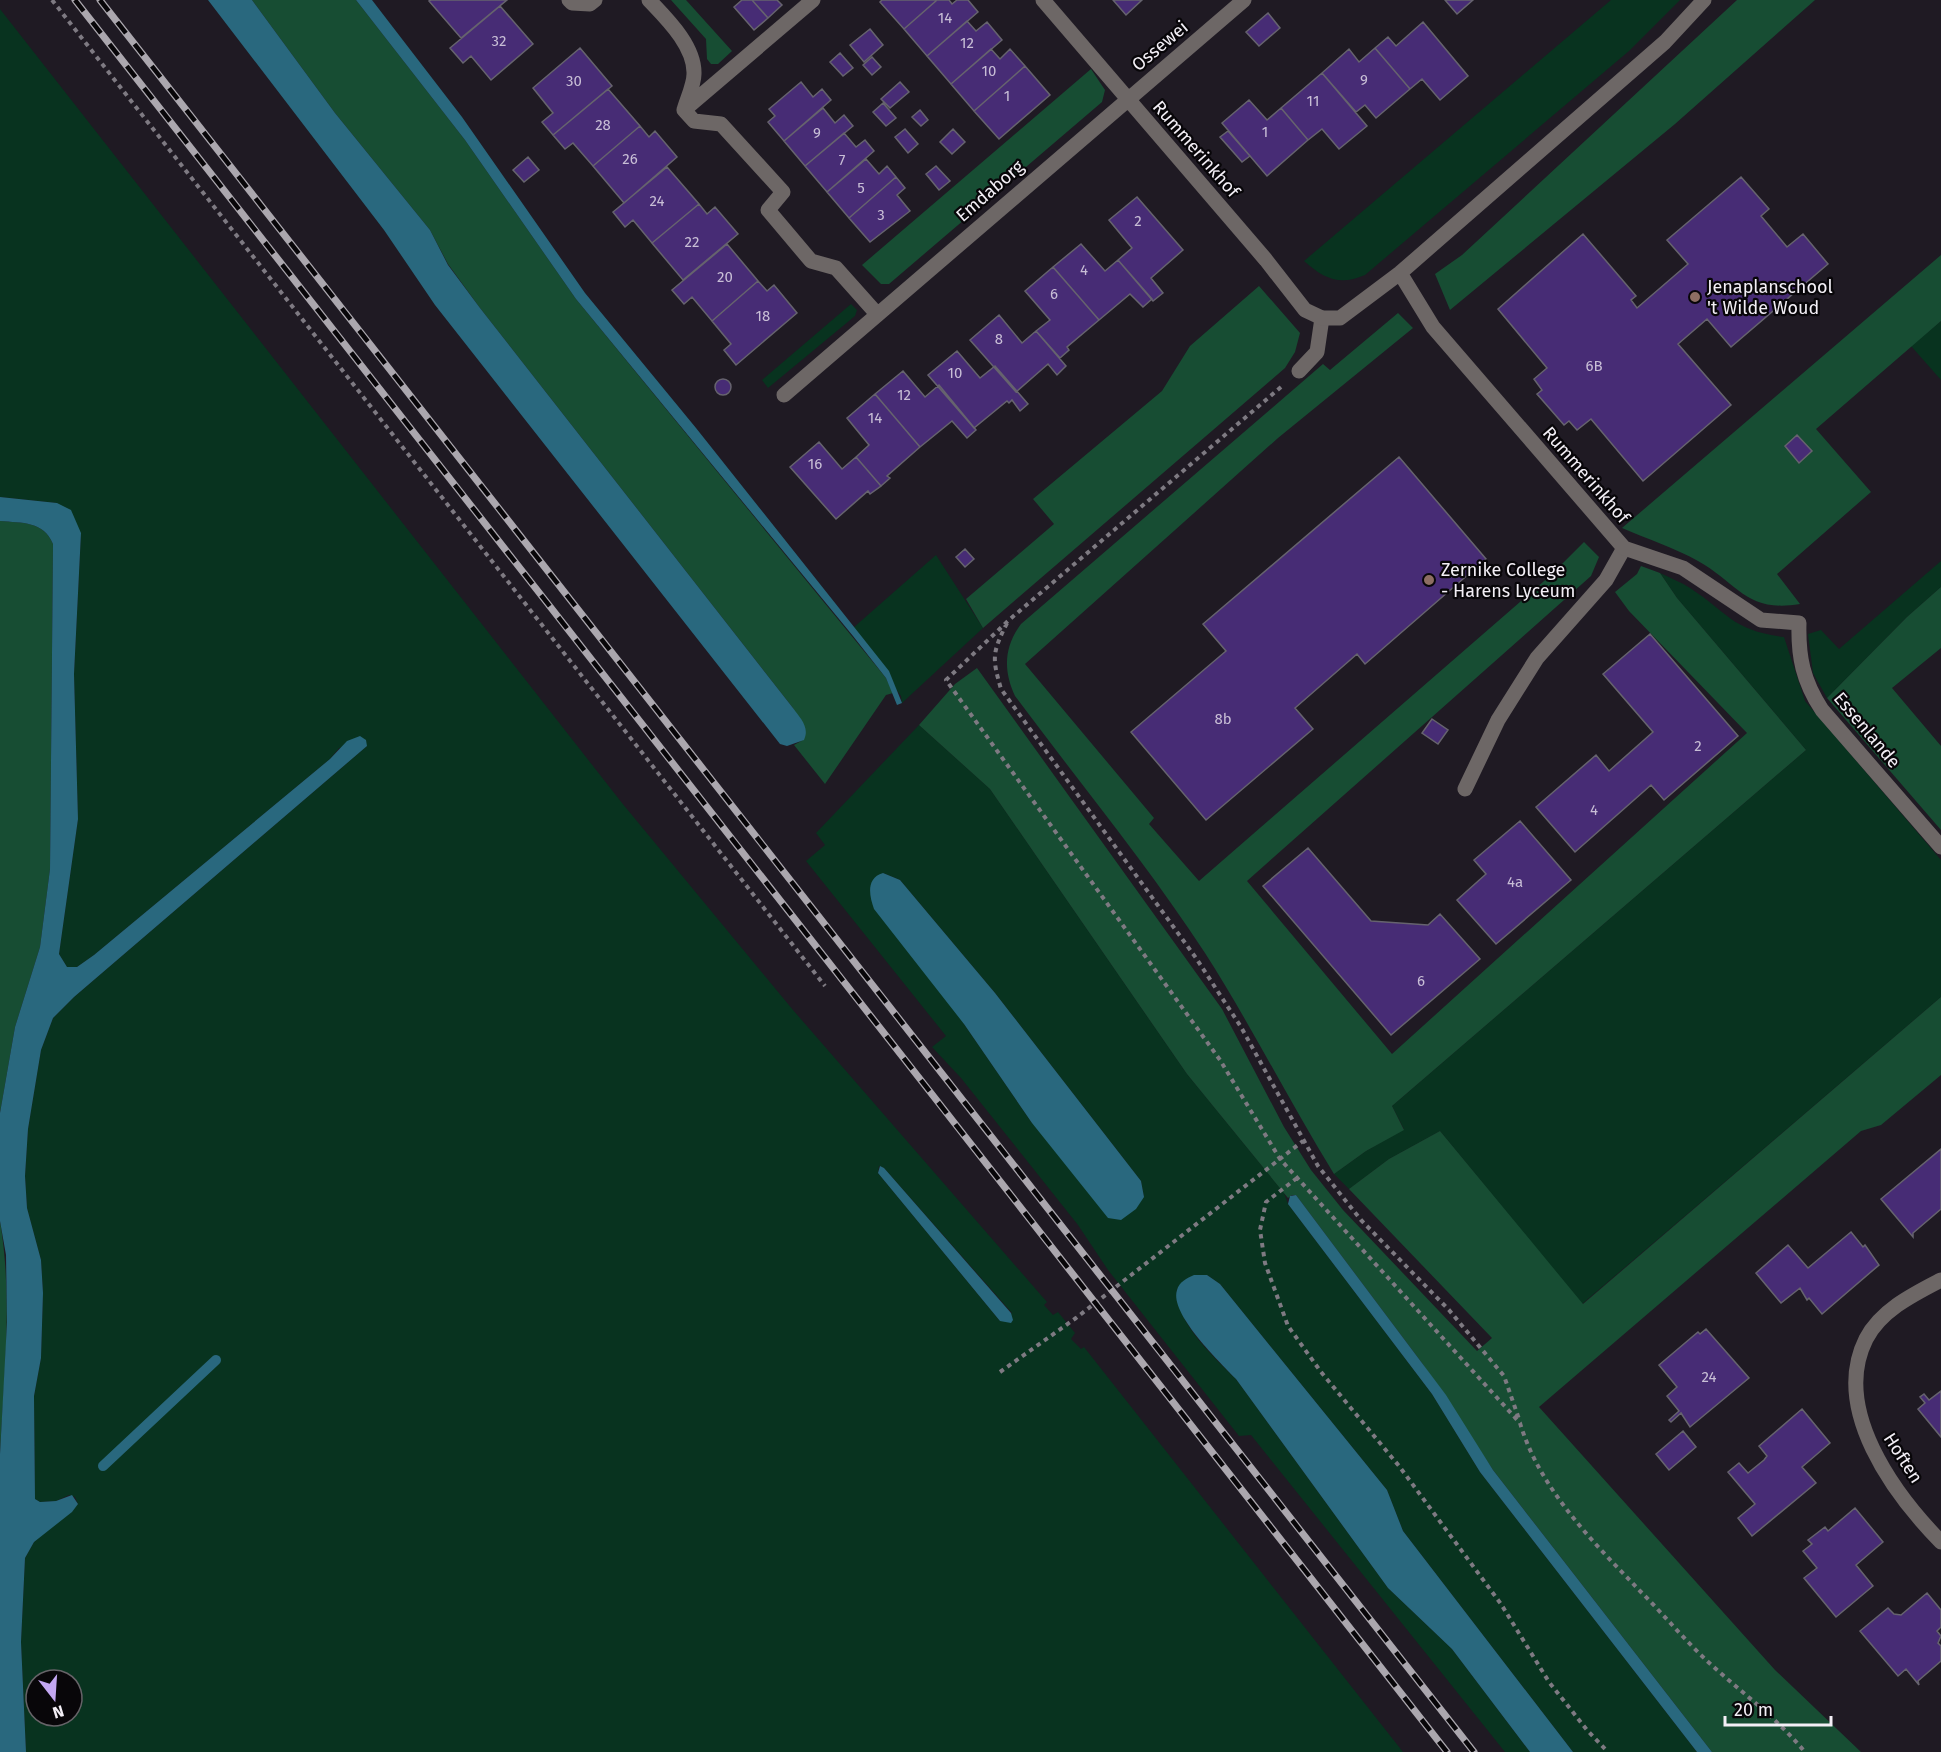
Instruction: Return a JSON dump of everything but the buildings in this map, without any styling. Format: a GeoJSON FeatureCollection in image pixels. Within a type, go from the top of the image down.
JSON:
{"type":"FeatureCollection","features":[{"type":"Feature","properties":{"kind":"street"},"geometry":{"type":"LineString","coordinates":[[569,0],[590,4],[595,0]]}},
{"type":"Feature","properties":{"kind":"street"},"geometry":{"type":"LineString","coordinates":[[649,0],[668,20],[690,53],[694,74],[684,110]]}},
{"type":"Feature","properties":{"kind":"street"},"geometry":{"type":"LineString","coordinates":[[684,110],[813,0]]}},
{"type":"Feature","properties":{"kind":"street","name":"Rummerinkhof"},"geometry":{"type":"LineString","coordinates":[[1043,0],[1266,260],[1305,310],[1322,318]]}},
{"type":"Feature","properties":{"kind":"street","name":"Ossewei"},"geometry":{"type":"LineString","coordinates":[[1127,99],[1244,0]]}},
{"type":"Feature","properties":{"kind":"street"},"geometry":{"type":"LineString","coordinates":[[1299,371],[1317,352],[1322,318],[1340,318],[1400,273],[1665,42],[1704,0]]}},
{"type":"Feature","properties":{"kind":"street","name":"Emdaborg"},"geometry":{"type":"LineString","coordinates":[[784,395],[1127,99]]}},
{"type":"Feature","properties":{"kind":"street"},"geometry":{"type":"LineString","coordinates":[[684,110],[694,121],[721,123],[783,192],[768,210],[811,261],[836,268],[877,314]]}},
{"type":"Feature","properties":{"kind":"street","name":"Rummerinkhof"},"geometry":{"type":"LineString","coordinates":[[1400,273],[1433,327],[1624,548],[1683,568],[1761,620],[1799,623]]}},
{"type":"Feature","properties":{"kind":"street"},"geometry":{"type":"LineString","coordinates":[[1466,789],[1498,720],[1537,658],[1606,580],[1624,548]]}},
{"type":"Feature","properties":{"kind":"street","name":"Essenlande"},"geometry":{"type":"LineString","coordinates":[[1799,623],[1798,647],[1808,689],[1822,710],[1941,847]]}},
{"type":"Feature","properties":{"kind":"street","name":"Hoften"},"geometry":{"type":"LineString","coordinates":[[1941,1280],[1908,1297],[1894,1308],[1866,1338],[1859,1363],[1857,1389],[1858,1410],[1874,1454],[1925,1526],[1941,1542]]}},
{"type":"Feature","properties":{"kind":"path"},"geometry":{"type":"LineString","coordinates":[[52,0],[825,986]]}},
{"type":"Feature","properties":{"kind":"path"},"geometry":{"type":"LineString","coordinates":[[1299,371],[1009,620],[946,680],[1220,1060],[1280,1158],[1520,1423]]}},
{"type":"Feature","properties":{"kind":"path"},"geometry":{"type":"LineString","coordinates":[[1009,620],[997,643],[993,661],[1001,689],[1203,968],[1241,1027],[1318,1166],[1361,1220],[1449,1310],[1504,1376],[1526,1443],[1537,1464],[1593,1542],[1705,1658],[1782,1725],[1805,1752]]}},
{"type":"Feature","properties":{"kind":"path"},"geometry":{"type":"LineString","coordinates":[[1000,1372],[1076,1318],[1303,1141]]}},
{"type":"Feature","properties":{"kind":"path"},"geometry":{"type":"LineString","coordinates":[[1297,1178],[1266,1202],[1260,1230],[1265,1263],[1288,1326],[1321,1372],[1399,1466],[1501,1604],[1550,1682],[1587,1730],[1608,1752]]}},
{"type":"Feature","properties":{"kind":"green space"},"geometry":{"type":"Polygon","coordinates":[[[252,0],[356,0],[465,140],[576,299],[886,678],[893,693],[886,695],[825,784],[794,745],[803,740],[793,708],[480,308],[448,264],[430,230],[335,113],[252,0]]]}},
{"type":"Feature","properties":{"kind":"green space"},"geometry":{"type":"Polygon","coordinates":[[[671,0],[686,0],[732,51],[718,64],[711,64],[707,59],[706,39],[671,0]]]}},
{"type":"Feature","properties":{"kind":"green space"},"geometry":{"type":"Polygon","coordinates":[[[1611,0],[1680,0],[1629,51],[1365,275],[1348,280],[1333,279],[1318,272],[1304,261],[1611,0]]]}},
{"type":"Feature","properties":{"kind":"green space"},"geometry":{"type":"Polygon","coordinates":[[[1737,0],[1815,0],[1675,124],[1450,310],[1435,274],[1462,255],[1737,0]]]}},
{"type":"Feature","properties":{"kind":"green space"},"geometry":{"type":"Polygon","coordinates":[[[0,9],[622,803],[793,1010],[1047,1302],[1044,1305],[1053,1315],[1058,1312],[1075,1333],[1071,1339],[1081,1349],[1084,1347],[1403,1752],[26,1752],[25,1728],[84,1728],[84,1668],[24,1668],[24,1708],[21,1642],[25,1558],[34,1542],[78,1504],[75,1497],[69,1495],[56,1501],[40,1502],[35,1499],[34,1396],[41,1358],[43,1293],[41,1260],[27,1208],[25,1176],[28,1129],[41,1050],[53,1018],[74,997],[367,746],[339,748],[330,759],[94,955],[77,967],[67,967],[59,954],[78,819],[74,674],[81,533],[57,503],[0,497],[0,9]],[[879,1166],[878,1173],[1000,1321],[1012,1313],[884,1168],[879,1166]]]}},
{"type":"Feature","properties":{"kind":"green space"},"geometry":{"type":"Polygon","coordinates":[[[1091,69],[1105,90],[1102,102],[889,284],[881,284],[862,265],[1091,69]]]}},
{"type":"Feature","properties":{"kind":"green space"},"geometry":{"type":"Polygon","coordinates":[[[1941,255],[1941,321],[1816,429],[1871,492],[1777,574],[1800,604],[1782,606],[1755,600],[1698,561],[1622,528],[1941,255]]]}},
{"type":"Feature","properties":{"kind":"green space"},"geometry":{"type":"Polygon","coordinates":[[[1259,286],[1300,333],[1295,352],[1285,368],[983,628],[966,599],[1054,524],[1033,499],[1162,391],[1190,346],[1259,286]]]}},
{"type":"Feature","properties":{"kind":"green space"},"geometry":{"type":"Polygon","coordinates":[[[851,304],[857,310],[855,316],[768,388],[762,380],[851,304]]]}},
{"type":"Feature","properties":{"kind":"green space"},"geometry":{"type":"Polygon","coordinates":[[[1398,313],[1413,328],[1278,438],[1025,664],[1154,818],[1149,824],[1199,881],[1551,575],[1584,542],[1599,557],[1591,576],[1247,881],[1392,1054],[1747,733],[1629,611],[1615,592],[1637,574],[1641,566],[1660,573],[1677,598],[1806,750],[1392,1106],[1404,1130],[1366,1151],[1334,1174],[1238,1008],[1183,920],[1015,696],[1008,677],[1007,659],[1011,641],[1021,624],[1323,364],[1330,370],[1398,313]]]}},
{"type":"Feature","properties":{"kind":"green space"},"geometry":{"type":"Polygon","coordinates":[[[1941,321],[1941,380],[1911,346],[1941,321]]]}},
{"type":"Feature","properties":{"kind":"green space"},"geometry":{"type":"Polygon","coordinates":[[[0,521],[38,527],[49,536],[53,544],[50,869],[40,947],[15,1027],[0,1113],[0,521]]]}},
{"type":"Feature","properties":{"kind":"green space"},"geometry":{"type":"Polygon","coordinates":[[[936,555],[983,628],[902,703],[901,696],[853,628],[936,555]]]}},
{"type":"Feature","properties":{"kind":"green space"},"geometry":{"type":"Polygon","coordinates":[[[1941,561],[1941,587],[1907,617],[1827,698],[1813,673],[1808,634],[1821,630],[1839,649],[1941,561]]]}},
{"type":"Feature","properties":{"kind":"green space"},"geometry":{"type":"Polygon","coordinates":[[[1660,573],[1690,588],[1732,620],[1753,630],[1784,637],[1805,701],[1941,860],[1941,997],[1582,1304],[1440,1131],[1389,1159],[1349,1189],[1334,1174],[1366,1151],[1404,1129],[1392,1106],[1806,750],[1677,598],[1660,573]]]}},
{"type":"Feature","properties":{"kind":"green space"},"geometry":{"type":"Polygon","coordinates":[[[1941,587],[1941,648],[1892,688],[1941,746],[1941,830],[1827,698],[1907,617],[1941,587]]]}},
{"type":"Feature","properties":{"kind":"green space"},"geometry":{"type":"Polygon","coordinates":[[[977,668],[1222,1009],[1284,1127],[1311,1170],[1343,1210],[1477,1351],[1492,1338],[1349,1189],[1389,1159],[1440,1131],[1583,1304],[1941,997],[1941,1075],[1881,1125],[1861,1131],[1539,1407],[1775,1670],[1861,1752],[1712,1752],[1493,1470],[1422,1363],[1296,1195],[1288,1198],[1187,1074],[990,789],[919,725],[955,684],[977,668]]]}},
{"type":"Feature","properties":{"kind":"green space"},"geometry":{"type":"Polygon","coordinates":[[[919,725],[990,789],[1187,1074],[1284,1193],[1288,1204],[1432,1394],[1480,1472],[1697,1752],[1573,1752],[1403,1531],[1387,1490],[1220,1284],[1207,1275],[1177,1289],[1182,1314],[1189,1326],[1207,1350],[1236,1379],[1388,1588],[1452,1649],[1530,1752],[1505,1752],[1251,1435],[1239,1436],[1108,1270],[1078,1225],[961,1078],[932,1047],[946,1036],[806,861],[825,845],[816,833],[919,725]],[[883,873],[964,1024],[1032,1123],[1144,1197],[1141,1181],[995,993],[900,880],[883,873]]]}},
{"type":"Feature","properties":{"kind":"green space"},"geometry":{"type":"Polygon","coordinates":[[[0,1221],[7,1308],[0,1454],[0,1221]]]}},
{"type":"Feature","properties":{"kind":"water"},"geometry":{"type":"Polygon","coordinates":[[[208,0],[252,0],[335,113],[430,230],[448,265],[480,308],[799,715],[806,731],[804,740],[787,746],[780,744],[435,305],[384,230],[208,0]]]}},
{"type":"Feature","properties":{"kind":"water"},"geometry":{"type":"Polygon","coordinates":[[[356,0],[372,0],[462,117],[585,293],[696,428],[889,671],[902,703],[897,705],[886,678],[853,636],[576,299],[465,140],[356,0]]]}},
{"type":"Feature","properties":{"kind":"water"},"geometry":{"type":"Polygon","coordinates":[[[0,497],[57,503],[71,510],[81,533],[74,674],[78,819],[59,954],[67,967],[77,967],[94,955],[330,759],[347,741],[360,736],[366,740],[367,746],[74,997],[53,1018],[41,1050],[28,1129],[25,1176],[27,1208],[41,1260],[43,1293],[41,1358],[34,1396],[35,1499],[40,1502],[56,1501],[72,1495],[78,1504],[72,1512],[34,1542],[25,1558],[21,1642],[26,1752],[0,1752],[0,1454],[7,1322],[6,1255],[0,1221],[0,1113],[15,1027],[40,947],[50,869],[53,544],[49,536],[38,527],[0,521],[0,497]]]}},
{"type":"Feature","properties":{"kind":"water"},"geometry":{"type":"Polygon","coordinates":[[[883,873],[900,880],[995,993],[1141,1181],[1144,1197],[1136,1209],[1121,1220],[1108,1218],[1032,1123],[964,1024],[874,909],[870,893],[871,883],[883,873]]]}},
{"type":"Feature","properties":{"kind":"water"},"geometry":{"type":"Polygon","coordinates":[[[880,1166],[1011,1313],[1013,1320],[1011,1323],[1000,1321],[878,1173],[880,1166]]]}},
{"type":"Feature","properties":{"kind":"water"},"geometry":{"type":"Polygon","coordinates":[[[1296,1195],[1446,1395],[1493,1470],[1712,1752],[1697,1752],[1480,1472],[1432,1394],[1288,1204],[1290,1196],[1296,1195]]]}},
{"type":"Feature","properties":{"kind":"water"},"geometry":{"type":"Polygon","coordinates":[[[1194,1275],[1207,1275],[1220,1284],[1387,1490],[1403,1531],[1573,1752],[1530,1752],[1452,1649],[1388,1588],[1236,1379],[1188,1324],[1177,1300],[1177,1290],[1181,1283],[1194,1275]]]}},
{"type":"Feature","properties":{"kind":"waterway"},"geometry":{"type":"LineString","coordinates":[[103,1466],[216,1360]]}},
{"type":"Feature","properties":{"kind":"railway"},"geometry":{"type":"LineString","coordinates":[[75,0],[1447,1752]]}},
{"type":"Feature","properties":{"kind":"railway"},"geometry":{"type":"LineString","coordinates":[[100,0],[1474,1752]]}},
{"type":"Feature","properties":{"kind":"place","name":"Jenaplanschool 't Wilde Woud"},"geometry":{"type":"Point","coordinates":[1695,297]}},
{"type":"Feature","properties":{"kind":"place","name":"Zernike College - Harens Lyceum"},"geometry":{"type":"Point","coordinates":[1429,580]}}]}
